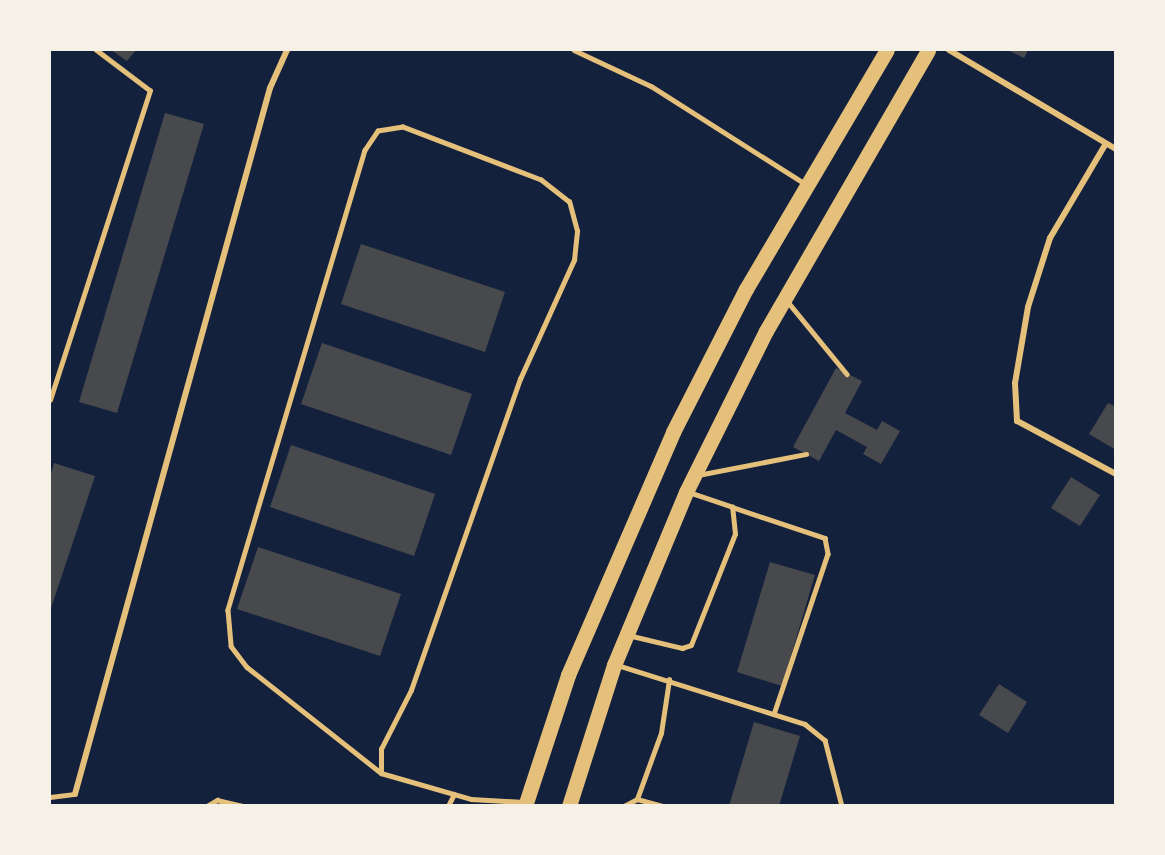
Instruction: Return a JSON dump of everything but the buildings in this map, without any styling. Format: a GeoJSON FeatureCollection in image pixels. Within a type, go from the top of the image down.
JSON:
{"type":"FeatureCollection","features":[{"type":"Feature","properties":{"kind":"highway"},"geometry":{"type":"LineString","coordinates":[[526,804],[568,675],[615,558],[746,289],[887,50]]}},
{"type":"Feature","properties":{"kind":"highway"},"geometry":{"type":"LineString","coordinates":[[569,806],[614,664],[686,492],[784,298],[928,50]]}},
{"type":"Feature","properties":{"kind":"street"},"geometry":{"type":"LineString","coordinates":[[75,794],[270,88],[287,50]]}},
{"type":"Feature","properties":{"kind":"street"},"geometry":{"type":"LineString","coordinates":[[949,50],[1105,145],[1116,149]]}},
{"type":"Feature","properties":{"kind":"street"},"geometry":{"type":"LineString","coordinates":[[1105,145],[1050,238],[1029,307],[1015,383],[1017,421],[1116,474]]}},
{"type":"Feature","properties":{"kind":"lane"},"geometry":{"type":"LineString","coordinates":[[50,400],[150,91],[96,50]]}},
{"type":"Feature","properties":{"kind":"lane"},"geometry":{"type":"LineString","coordinates":[[574,50],[651,86],[807,184]]}},
{"type":"Feature","properties":{"kind":"lane"},"geometry":{"type":"LineString","coordinates":[[381,773],[381,749],[411,690],[520,379],[574,260],[577,231],[569,202],[541,180],[403,127],[378,131],[365,150],[228,610],[231,646],[247,667],[381,773],[454,794],[526,804]]}},
{"type":"Feature","properties":{"kind":"lane"},"geometry":{"type":"LineString","coordinates":[[784,298],[848,374]]}},
{"type":"Feature","properties":{"kind":"lane"},"geometry":{"type":"LineString","coordinates":[[695,475],[806,454]]}},
{"type":"Feature","properties":{"kind":"lane"},"geometry":{"type":"LineString","coordinates":[[686,492],[825,538],[828,554],[774,714]]}},
{"type":"Feature","properties":{"kind":"lane"},"geometry":{"type":"LineString","coordinates":[[626,634],[682,648],[691,645],[735,534],[732,507]]}},
{"type":"Feature","properties":{"kind":"lane"},"geometry":{"type":"LineString","coordinates":[[614,664],[805,724],[825,740],[842,806]]}},
{"type":"Feature","properties":{"kind":"lane"},"geometry":{"type":"LineString","coordinates":[[624,806],[636,799],[661,733],[669,680]]}},
{"type":"Feature","properties":{"kind":"lane"},"geometry":{"type":"LineString","coordinates":[[50,797],[75,794]]}},
{"type":"Feature","properties":{"kind":"lane"},"geometry":{"type":"LineString","coordinates":[[448,806],[454,794]]}},
{"type":"Feature","properties":{"kind":"lane"},"geometry":{"type":"LineString","coordinates":[[636,799],[663,806]]}},
{"type":"Feature","properties":{"kind":"lane"},"geometry":{"type":"LineString","coordinates":[[207,806],[217,800],[242,806]]}}]}
